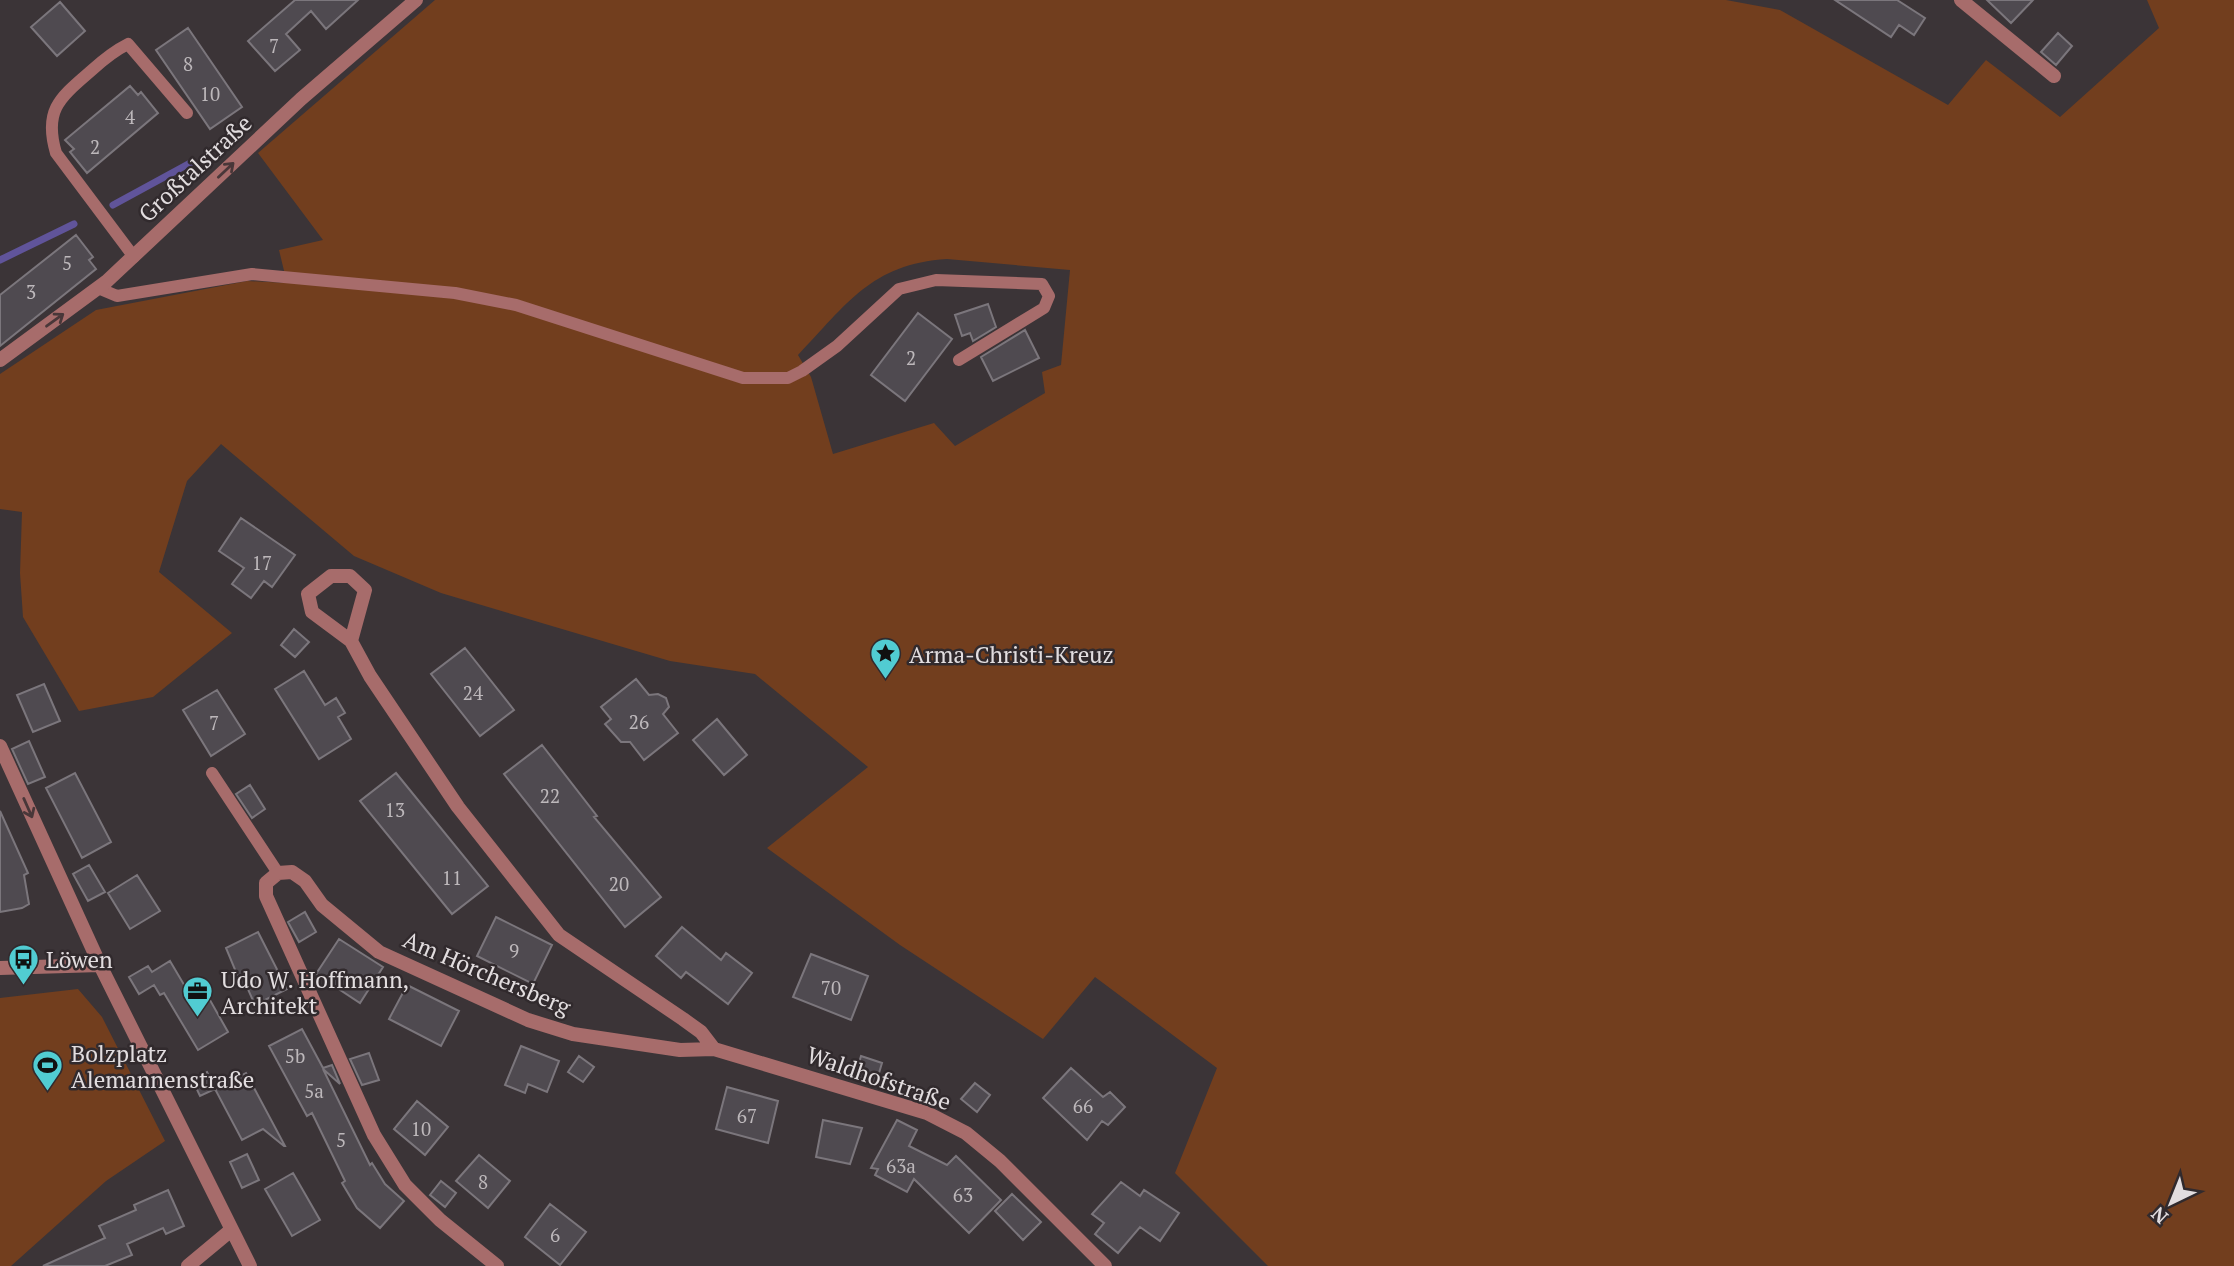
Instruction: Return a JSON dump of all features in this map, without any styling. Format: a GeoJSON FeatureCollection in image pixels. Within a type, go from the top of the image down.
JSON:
{"type":"FeatureCollection","features":[{"type":"Feature","properties":{"kind":"street","name":"Großtalstraße"},"geometry":{"type":"LineString","coordinates":[[0,360],[98,288],[134,257],[301,99],[415,0]]}},
{"type":"Feature","properties":{"kind":"street"},"geometry":{"type":"LineString","coordinates":[[1961,0],[2054,76]]}},
{"type":"Feature","properties":{"kind":"street"},"geometry":{"type":"LineString","coordinates":[[351,641],[365,590],[349,576],[331,576],[308,594],[312,612],[351,641],[370,676],[458,807],[559,935],[701,1032],[714,1049]]}},
{"type":"Feature","properties":{"kind":"street"},"geometry":{"type":"LineString","coordinates":[[0,746],[100,965],[230,1231],[250,1266]]}},
{"type":"Feature","properties":{"kind":"street","name":"Am Hörchersberg"},"geometry":{"type":"LineString","coordinates":[[278,873],[292,872],[305,881],[322,905],[379,952],[528,1020],[573,1034],[680,1050],[714,1049]]}},
{"type":"Feature","properties":{"kind":"street"},"geometry":{"type":"LineString","coordinates":[[278,873],[266,883],[266,896],[374,1135],[405,1185],[440,1220],[497,1266]]}},
{"type":"Feature","properties":{"kind":"street"},"geometry":{"type":"LineString","coordinates":[[0,968],[100,965]]}},
{"type":"Feature","properties":{"kind":"street","name":"Waldhofstraße"},"geometry":{"type":"LineString","coordinates":[[714,1049],[927,1113],[966,1133],[1000,1161],[1105,1266]]}},
{"type":"Feature","properties":{"kind":"street"},"geometry":{"type":"LineString","coordinates":[[188,1266],[230,1231]]}},
{"type":"Feature","properties":{"kind":"lane"},"geometry":{"type":"LineString","coordinates":[[134,257],[56,153],[51,135],[55,107],[63,95],[116,50],[128,44],[187,113]]}},
{"type":"Feature","properties":{"kind":"lane"},"geometry":{"type":"LineString","coordinates":[[98,288],[117,296],[252,274],[455,293],[516,305],[743,378],[770,379],[788,378],[818,361],[899,289],[936,280],[1042,284],[1049,296],[1044,308],[960,360]]}},
{"type":"Feature","properties":{"kind":"lane"},"geometry":{"type":"LineString","coordinates":[[212,773],[278,873]]}},
{"type":"Feature","properties":{"kind":"shaded area"},"geometry":{"type":"Polygon","coordinates":[[[435,0],[1726,0],[1780,10],[1948,105],[1986,60],[2060,117],[2159,28],[2147,0],[2234,0],[2234,1266],[1268,1266],[1175,1173],[1217,1068],[1095,977],[1043,1039],[900,945],[767,848],[868,767],[755,674],[670,661],[441,593],[354,556],[221,444],[187,481],[159,572],[232,633],[153,697],[79,711],[23,617],[20,573],[22,512],[0,509],[0,374],[96,310],[247,281],[287,283],[279,250],[323,240],[258,153],[435,0]],[[947,259],[921,262],[899,269],[862,290],[798,355],[811,377],[833,454],[934,423],[955,446],[1045,393],[1042,372],[1061,365],[1070,270],[947,259]]]}},
{"type":"Feature","properties":{"kind":"shaded area"},"geometry":{"type":"Polygon","coordinates":[[[78,989],[102,1017],[165,1141],[106,1181],[11,1266],[0,1266],[0,998],[78,989]]]}},
{"type":"Feature","properties":{"kind":"building"},"geometry":{"type":"Polygon","coordinates":[[[295,0],[358,0],[326,29],[311,11],[286,34],[300,50],[275,71],[248,41],[295,0]]]}},
{"type":"Feature","properties":{"kind":"building"},"geometry":{"type":"Polygon","coordinates":[[[1835,0],[1897,0],[1925,18],[1914,35],[1899,25],[1891,37],[1835,0]]]}},
{"type":"Feature","properties":{"kind":"building"},"geometry":{"type":"Polygon","coordinates":[[[1987,0],[2033,0],[2011,23],[1987,0]]]}},
{"type":"Feature","properties":{"kind":"building"},"geometry":{"type":"Polygon","coordinates":[[[60,2],[85,31],[57,56],[31,27],[60,2]]]}},
{"type":"Feature","properties":{"kind":"building"},"geometry":{"type":"Polygon","coordinates":[[[188,28],[242,107],[210,129],[156,50],[188,28]]]}},
{"type":"Feature","properties":{"kind":"building"},"geometry":{"type":"Polygon","coordinates":[[[2058,33],[2072,46],[2056,65],[2041,52],[2058,33]]]}},
{"type":"Feature","properties":{"kind":"building"},"geometry":{"type":"Polygon","coordinates":[[[130,86],[138,95],[141,92],[158,113],[87,173],[70,152],[74,149],[65,140],[130,86]]]}},
{"type":"Feature","properties":{"kind":"building"},"geometry":{"type":"Polygon","coordinates":[[[76,235],[93,257],[89,260],[96,269],[0,346],[0,295],[76,235]]]}},
{"type":"Feature","properties":{"kind":"building"},"geometry":{"type":"Polygon","coordinates":[[[988,304],[996,327],[973,341],[970,333],[962,336],[955,315],[988,304]]]}},
{"type":"Feature","properties":{"kind":"building"},"geometry":{"type":"Polygon","coordinates":[[[918,313],[952,339],[905,401],[871,375],[918,313]]]}},
{"type":"Feature","properties":{"kind":"building"},"geometry":{"type":"Polygon","coordinates":[[[1025,330],[1039,358],[993,381],[981,357],[1025,330]]]}},
{"type":"Feature","properties":{"kind":"building"},"geometry":{"type":"Polygon","coordinates":[[[241,518],[295,555],[272,587],[264,581],[251,598],[232,584],[244,568],[219,551],[241,518]]]}},
{"type":"Feature","properties":{"kind":"building"},"geometry":{"type":"Polygon","coordinates":[[[294,629],[309,642],[295,657],[281,645],[294,629]]]}},
{"type":"Feature","properties":{"kind":"building"},"geometry":{"type":"Polygon","coordinates":[[[465,648],[514,710],[480,736],[431,674],[465,648]]]}},
{"type":"Feature","properties":{"kind":"building"},"geometry":{"type":"Polygon","coordinates":[[[304,671],[325,705],[336,698],[345,713],[338,717],[351,739],[319,759],[275,689],[304,671]]]}},
{"type":"Feature","properties":{"kind":"building"},"geometry":{"type":"Polygon","coordinates":[[[636,679],[649,695],[658,694],[666,698],[669,707],[663,714],[678,733],[644,760],[630,742],[621,742],[605,724],[611,719],[601,707],[636,679]]]}},
{"type":"Feature","properties":{"kind":"building"},"geometry":{"type":"Polygon","coordinates":[[[44,684],[60,721],[33,732],[17,695],[44,684]]]}},
{"type":"Feature","properties":{"kind":"building"},"geometry":{"type":"Polygon","coordinates":[[[217,690],[245,734],[211,756],[183,710],[217,690]]]}},
{"type":"Feature","properties":{"kind":"building"},"geometry":{"type":"Polygon","coordinates":[[[717,719],[747,755],[724,775],[693,740],[717,719]]]}},
{"type":"Feature","properties":{"kind":"building"},"geometry":{"type":"Polygon","coordinates":[[[29,741],[45,777],[28,784],[12,749],[29,741]]]}},
{"type":"Feature","properties":{"kind":"building"},"geometry":{"type":"Polygon","coordinates":[[[542,745],[597,816],[594,817],[661,897],[625,927],[504,774],[542,745]]]}},
{"type":"Feature","properties":{"kind":"building"},"geometry":{"type":"Polygon","coordinates":[[[75,773],[111,842],[82,858],[46,788],[75,773]]]}},
{"type":"Feature","properties":{"kind":"building"},"geometry":{"type":"Polygon","coordinates":[[[396,773],[488,886],[452,914],[360,801],[396,773]]]}},
{"type":"Feature","properties":{"kind":"building"},"geometry":{"type":"Polygon","coordinates":[[[250,785],[265,809],[252,818],[236,794],[250,785]]]}},
{"type":"Feature","properties":{"kind":"building"},"geometry":{"type":"Polygon","coordinates":[[[0,811],[28,873],[24,875],[29,904],[0,912],[0,811]]]}},
{"type":"Feature","properties":{"kind":"building"},"geometry":{"type":"Polygon","coordinates":[[[89,865],[105,892],[88,901],[73,874],[89,865]]]}},
{"type":"Feature","properties":{"kind":"building"},"geometry":{"type":"Polygon","coordinates":[[[137,875],[160,911],[130,929],[108,893],[137,875]]]}},
{"type":"Feature","properties":{"kind":"building"},"geometry":{"type":"Polygon","coordinates":[[[305,912],[316,932],[299,942],[288,922],[305,912]]]}},
{"type":"Feature","properties":{"kind":"building"},"geometry":{"type":"Polygon","coordinates":[[[496,917],[552,945],[533,984],[477,956],[496,917]]]}},
{"type":"Feature","properties":{"kind":"building"},"geometry":{"type":"Polygon","coordinates":[[[682,927],[721,960],[726,953],[752,973],[728,1004],[686,972],[681,978],[656,956],[682,927]]]}},
{"type":"Feature","properties":{"kind":"building"},"geometry":{"type":"Polygon","coordinates":[[[258,932],[287,989],[255,1005],[247,987],[243,989],[226,948],[258,932]]]}},
{"type":"Feature","properties":{"kind":"building"},"geometry":{"type":"Polygon","coordinates":[[[339,939],[383,967],[360,1003],[316,974],[339,939]]]}},
{"type":"Feature","properties":{"kind":"building"},"geometry":{"type":"Polygon","coordinates":[[[811,954],[868,976],[851,1020],[793,997],[811,954]]]}},
{"type":"Feature","properties":{"kind":"building"},"geometry":{"type":"Polygon","coordinates":[[[170,961],[193,1000],[206,993],[228,1032],[198,1050],[164,993],[160,995],[154,985],[139,994],[129,977],[148,966],[152,972],[170,961]]]}},
{"type":"Feature","properties":{"kind":"building"},"geometry":{"type":"Polygon","coordinates":[[[407,985],[459,1011],[441,1046],[389,1019],[407,985]]]}},
{"type":"Feature","properties":{"kind":"building"},"geometry":{"type":"Polygon","coordinates":[[[302,1029],[323,1068],[332,1065],[340,1084],[323,1069],[370,1165],[372,1163],[385,1184],[404,1201],[380,1228],[357,1208],[342,1183],[345,1181],[312,1113],[307,1116],[269,1046],[302,1029]]]}},
{"type":"Feature","properties":{"kind":"building"},"geometry":{"type":"Polygon","coordinates":[[[521,1046],[559,1061],[547,1092],[528,1084],[525,1093],[505,1085],[521,1046]]]}},
{"type":"Feature","properties":{"kind":"building"},"geometry":{"type":"Polygon","coordinates":[[[369,1053],[379,1080],[362,1085],[350,1059],[369,1053]]]}},
{"type":"Feature","properties":{"kind":"building"},"geometry":{"type":"Polygon","coordinates":[[[579,1056],[594,1067],[583,1082],[568,1072],[579,1056]]]}},
{"type":"Feature","properties":{"kind":"building"},"geometry":{"type":"Polygon","coordinates":[[[861,1056],[882,1063],[876,1083],[855,1076],[861,1056]]]}},
{"type":"Feature","properties":{"kind":"building"},"geometry":{"type":"Polygon","coordinates":[[[1071,1068],[1103,1097],[1110,1092],[1125,1107],[1108,1125],[1102,1121],[1087,1140],[1043,1098],[1071,1068]]]}},
{"type":"Feature","properties":{"kind":"building"},"geometry":{"type":"Polygon","coordinates":[[[207,1072],[215,1089],[200,1096],[192,1079],[207,1072]]]}},
{"type":"Feature","properties":{"kind":"building"},"geometry":{"type":"Polygon","coordinates":[[[246,1073],[285,1146],[263,1129],[242,1140],[215,1089],[246,1073]]]}},
{"type":"Feature","properties":{"kind":"building"},"geometry":{"type":"Polygon","coordinates":[[[975,1083],[990,1095],[977,1112],[961,1099],[975,1083]]]}},
{"type":"Feature","properties":{"kind":"building"},"geometry":{"type":"Polygon","coordinates":[[[727,1087],[778,1101],[768,1143],[716,1129],[727,1087]]]}},
{"type":"Feature","properties":{"kind":"building"},"geometry":{"type":"Polygon","coordinates":[[[417,1101],[448,1127],[425,1155],[394,1129],[417,1101]]]}},
{"type":"Feature","properties":{"kind":"building"},"geometry":{"type":"Polygon","coordinates":[[[823,1120],[862,1128],[850,1164],[816,1157],[823,1120]]]}},
{"type":"Feature","properties":{"kind":"building"},"geometry":{"type":"Polygon","coordinates":[[[897,1120],[917,1130],[909,1146],[947,1165],[956,1156],[1001,1200],[969,1233],[914,1179],[907,1192],[875,1175],[878,1169],[871,1168],[897,1120]]]}},
{"type":"Feature","properties":{"kind":"building"},"geometry":{"type":"Polygon","coordinates":[[[247,1154],[259,1180],[242,1188],[230,1162],[247,1154]]]}},
{"type":"Feature","properties":{"kind":"building"},"geometry":{"type":"Polygon","coordinates":[[[479,1155],[510,1181],[488,1208],[456,1181],[479,1155]]]}},
{"type":"Feature","properties":{"kind":"building"},"geometry":{"type":"Polygon","coordinates":[[[293,1173],[320,1220],[292,1236],[265,1189],[293,1173]]]}},
{"type":"Feature","properties":{"kind":"building"},"geometry":{"type":"Polygon","coordinates":[[[441,1181],[456,1193],[445,1207],[430,1195],[441,1181]]]}},
{"type":"Feature","properties":{"kind":"building"},"geometry":{"type":"Polygon","coordinates":[[[1121,1182],[1140,1196],[1144,1190],[1179,1213],[1160,1241],[1140,1227],[1118,1253],[1095,1234],[1104,1223],[1092,1214],[1121,1182]]]}},
{"type":"Feature","properties":{"kind":"building"},"geometry":{"type":"Polygon","coordinates":[[[168,1190],[184,1226],[166,1234],[163,1228],[127,1244],[132,1255],[105,1266],[43,1266],[105,1238],[99,1226],[136,1210],[134,1205],[168,1190]]]}},
{"type":"Feature","properties":{"kind":"building"},"geometry":{"type":"Polygon","coordinates":[[[1012,1194],[1041,1222],[1023,1240],[995,1211],[1012,1194]]]}},
{"type":"Feature","properties":{"kind":"building"},"geometry":{"type":"Polygon","coordinates":[[[550,1204],[586,1232],[560,1265],[525,1237],[550,1204]]]}},
{"type":"Feature","properties":{"kind":"waterway"},"geometry":{"type":"LineString","coordinates":[[113,205],[192,162]]}},
{"type":"Feature","properties":{"kind":"waterway"},"geometry":{"type":"LineString","coordinates":[[0,260],[74,224]]}},
{"type":"Feature","properties":{"kind":"place","name":"Arma-Christi-Kreuz"},"geometry":{"type":"Point","coordinates":[886,681]}},
{"type":"Feature","properties":{"kind":"place","name":"Löwen"},"geometry":{"type":"Point","coordinates":[23,986]}},
{"type":"Feature","properties":{"kind":"place","name":"Udo W. Hoffmann, Architekt"},"geometry":{"type":"Point","coordinates":[198,1019]}},
{"type":"Feature","properties":{"kind":"place","name":"Bolzplatz Alemannenstraße"},"geometry":{"type":"Point","coordinates":[48,1093]}}]}
